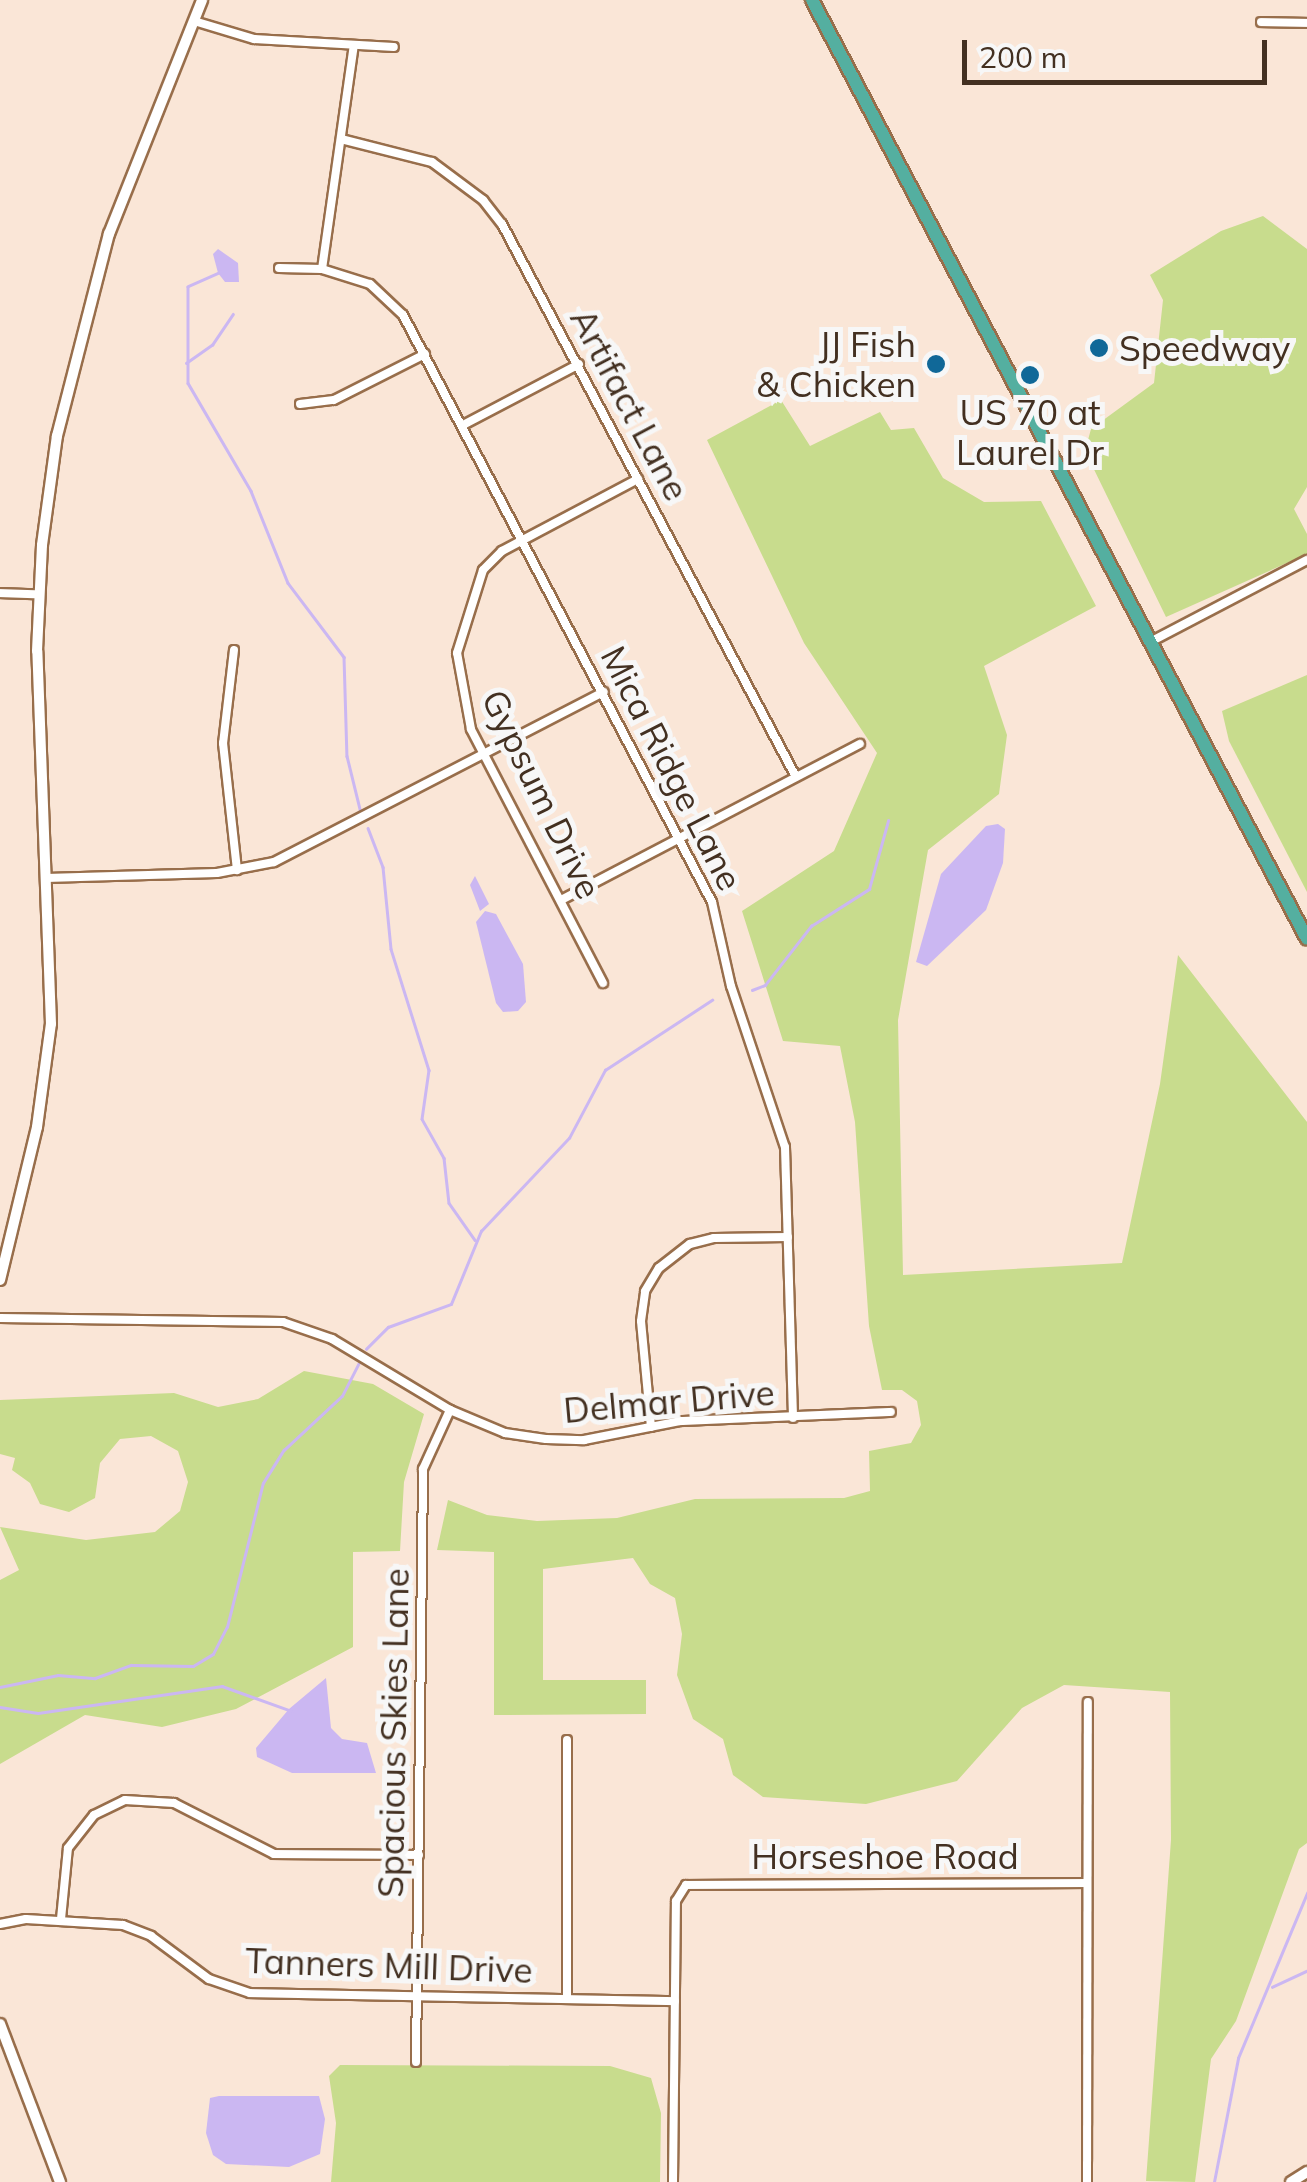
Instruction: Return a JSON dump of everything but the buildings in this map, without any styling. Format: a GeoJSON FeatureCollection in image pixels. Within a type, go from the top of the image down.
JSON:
{"type":"FeatureCollection","features":[{"type":"Feature","properties":{"kind":"highway"},"geometry":{"type":"LineString","coordinates":[[812,0],[1307,939]]}},
{"type":"Feature","properties":{"kind":"street"},"geometry":{"type":"LineString","coordinates":[[0,1280],[49,1048],[38,594],[56,436],[89,296],[202,0]]}},
{"type":"Feature","properties":{"kind":"street"},"geometry":{"type":"LineString","coordinates":[[194,21],[254,39],[394,47]]}},
{"type":"Feature","properties":{"kind":"street"},"geometry":{"type":"LineString","coordinates":[[1262,22],[1307,23]]}},
{"type":"Feature","properties":{"kind":"street"},"geometry":{"type":"LineString","coordinates":[[322,270],[354,46]]}},
{"type":"Feature","properties":{"kind":"street","name":"Artifact Lane"},"geometry":{"type":"LineString","coordinates":[[340,139],[432,162],[483,200],[578,364],[796,778]]}},
{"type":"Feature","properties":{"kind":"street","name":"Mica Ridge Lane"},"geometry":{"type":"LineString","coordinates":[[278,268],[322,270],[386,295],[425,354],[682,837],[712,902],[731,986],[785,1146],[793,1418]]}},
{"type":"Feature","properties":{"kind":"street"},"geometry":{"type":"LineString","coordinates":[[300,404],[334,400],[425,354]]}},
{"type":"Feature","properties":{"kind":"street"},"geometry":{"type":"LineString","coordinates":[[462,425],[578,364]]}},
{"type":"Feature","properties":{"kind":"street","name":"Gypsum Drive"},"geometry":{"type":"LineString","coordinates":[[603,983],[485,756],[458,679],[462,625],[483,570],[522,537],[638,479]]}},
{"type":"Feature","properties":{"kind":"street"},"geometry":{"type":"LineString","coordinates":[[1150,642],[1307,560]]}},
{"type":"Feature","properties":{"kind":"street"},"geometry":{"type":"LineString","coordinates":[[0,593],[38,594]]}},
{"type":"Feature","properties":{"kind":"street"},"geometry":{"type":"LineString","coordinates":[[234,650],[224,743],[237,870]]}},
{"type":"Feature","properties":{"kind":"street"},"geometry":{"type":"LineString","coordinates":[[46,878],[237,870],[323,842],[604,692]]}},
{"type":"Feature","properties":{"kind":"street"},"geometry":{"type":"LineString","coordinates":[[563,900],[860,744]]}},
{"type":"Feature","properties":{"kind":"street"},"geometry":{"type":"LineString","coordinates":[[650,1427],[641,1321],[645,1291],[658,1268],[690,1244],[714,1238],[788,1237]]}},
{"type":"Feature","properties":{"kind":"street","name":"Delmar Drive"},"geometry":{"type":"LineString","coordinates":[[0,1318],[283,1322],[332,1339],[450,1410],[505,1433],[546,1439],[584,1440],[650,1427],[891,1412]]}},
{"type":"Feature","properties":{"kind":"street","name":"Spacious Skies Lane"},"geometry":{"type":"LineString","coordinates":[[416,2062],[422,1469],[450,1410]]}},
{"type":"Feature","properties":{"kind":"street"},"geometry":{"type":"LineString","coordinates":[[1087,2182],[1088,1702]]}},
{"type":"Feature","properties":{"kind":"street"},"geometry":{"type":"LineString","coordinates":[[567,1740],[567,1998]]}},
{"type":"Feature","properties":{"kind":"street"},"geometry":{"type":"LineString","coordinates":[[61,1919],[68,1848],[94,1816],[125,1800],[174,1802],[274,1854],[419,1856]]}},
{"type":"Feature","properties":{"kind":"street","name":"Horseshoe Road"},"geometry":{"type":"LineString","coordinates":[[673,2182],[676,1901],[694,1882],[1086,1883]]}},
{"type":"Feature","properties":{"kind":"street","name":"Tanners Mill Drive"},"geometry":{"type":"LineString","coordinates":[[0,1924],[61,1919],[140,1930],[209,1979],[250,1993],[675,2001]]}},
{"type":"Feature","properties":{"kind":"street"},"geometry":{"type":"LineString","coordinates":[[0,2024],[60,2182]]}},
{"type":"Feature","properties":{"kind":"street"},"geometry":{"type":"LineString","coordinates":[[1291,2182],[1307,2172]]}},
{"type":"Feature","properties":{"kind":"green space"},"geometry":{"type":"Polygon","coordinates":[[[1263,216],[1307,249],[1307,487],[1294,509],[1307,534],[1307,554],[1166,617],[1085,451],[1091,429],[1154,383],[1163,300],[1150,275],[1221,231],[1263,216]]]}},
{"type":"Feature","properties":{"kind":"green space"},"geometry":{"type":"Polygon","coordinates":[[[781,400],[810,446],[880,412],[891,430],[914,428],[943,478],[984,502],[1041,501],[1096,606],[984,666],[1007,735],[999,794],[928,850],[898,1020],[903,1275],[1122,1263],[1160,1084],[1178,955],[1307,1122],[1307,1843],[1299,1849],[1236,2021],[1211,2059],[1195,2182],[1146,2181],[1171,1840],[1170,1692],[1064,1685],[1022,1708],[957,1781],[866,1804],[763,1797],[733,1775],[723,1739],[693,1719],[677,1675],[682,1634],[675,1598],[650,1584],[633,1558],[543,1569],[543,1680],[646,1680],[646,1714],[494,1715],[494,1552],[437,1550],[448,1500],[487,1515],[537,1521],[617,1518],[695,1499],[844,1498],[870,1491],[869,1451],[911,1443],[921,1425],[917,1401],[902,1390],[882,1390],[869,1326],[855,1122],[840,1046],[783,1041],[742,911],[834,851],[877,753],[804,643],[707,440],[781,400]]]}},
{"type":"Feature","properties":{"kind":"green space"},"geometry":{"type":"Polygon","coordinates":[[[1307,675],[1307,892],[1229,741],[1222,711],[1307,675]]]}},
{"type":"Feature","properties":{"kind":"green space"},"geometry":{"type":"Polygon","coordinates":[[[304,1371],[373,1384],[424,1414],[404,1482],[400,1551],[353,1552],[353,1647],[236,1709],[162,1727],[85,1715],[0,1764],[0,1580],[19,1570],[0,1527],[86,1540],[155,1532],[180,1511],[188,1482],[178,1451],[151,1436],[120,1439],[100,1463],[95,1498],[69,1512],[40,1504],[30,1483],[12,1470],[15,1458],[0,1454],[0,1400],[174,1393],[218,1407],[258,1399],[304,1371]]]}},
{"type":"Feature","properties":{"kind":"green space"},"geometry":{"type":"Polygon","coordinates":[[[340,2065],[610,2066],[651,2078],[661,2113],[660,2182],[331,2182],[336,2123],[329,2076],[340,2065]]]}},
{"type":"Feature","properties":{"kind":"shaded area"},"geometry":{"type":"Polygon","coordinates":[[[218,249],[238,263],[239,282],[225,282],[218,273],[213,254],[218,249]]]}},
{"type":"Feature","properties":{"kind":"shaded area"},"geometry":{"type":"Polygon","coordinates":[[[998,824],[1005,829],[1003,863],[986,910],[927,966],[916,962],[941,874],[986,826],[998,824]]]}},
{"type":"Feature","properties":{"kind":"shaded area"},"geometry":{"type":"Polygon","coordinates":[[[475,876],[489,904],[480,911],[470,885],[475,876]]]}},
{"type":"Feature","properties":{"kind":"shaded area"},"geometry":{"type":"Polygon","coordinates":[[[485,911],[496,914],[523,964],[526,1002],[518,1011],[503,1012],[496,1003],[476,922],[485,911]]]}},
{"type":"Feature","properties":{"kind":"shaded area"},"geometry":{"type":"Polygon","coordinates":[[[326,1678],[331,1728],[342,1739],[367,1743],[376,1773],[292,1773],[257,1757],[256,1748],[289,1709],[326,1678]]]}},
{"type":"Feature","properties":{"kind":"shaded area"},"geometry":{"type":"Polygon","coordinates":[[[319,2096],[325,2119],[320,2154],[289,2167],[226,2164],[213,2155],[206,2133],[210,2098],[319,2096]]]}},
{"type":"Feature","properties":{"kind":"waterway"},"geometry":{"type":"LineString","coordinates":[[221,272],[188,287],[188,383],[251,491],[288,583],[344,657],[347,756],[361,813]]}},
{"type":"Feature","properties":{"kind":"waterway"},"geometry":{"type":"LineString","coordinates":[[186,363],[212,345],[233,314]]}},
{"type":"Feature","properties":{"kind":"waterway"},"geometry":{"type":"LineString","coordinates":[[752,990],[765,985],[811,926],[869,889],[888,821]]}},
{"type":"Feature","properties":{"kind":"waterway"},"geometry":{"type":"LineString","coordinates":[[368,828],[383,867],[391,949],[429,1070],[422,1119],[444,1158],[449,1203],[475,1240]]}},
{"type":"Feature","properties":{"kind":"waterway"},"geometry":{"type":"LineString","coordinates":[[366,1349],[388,1327],[451,1304],[481,1231],[569,1138],[605,1070],[712,1000]]}},
{"type":"Feature","properties":{"kind":"waterway"},"geometry":{"type":"LineString","coordinates":[[0,1687],[58,1675],[95,1678],[131,1665],[193,1666],[213,1654],[227,1627],[263,1483],[284,1450],[342,1396],[358,1364]]}},
{"type":"Feature","properties":{"kind":"waterway"},"geometry":{"type":"LineString","coordinates":[[0,1707],[38,1713],[222,1686],[292,1711]]}},
{"type":"Feature","properties":{"kind":"waterway"},"geometry":{"type":"LineString","coordinates":[[1214,2182],[1238,2058],[1307,1893]]}},
{"type":"Feature","properties":{"kind":"waterway"},"geometry":{"type":"LineString","coordinates":[[1272,1987],[1307,1971]]}},
{"type":"Feature","properties":{"kind":"place","name":"Speedway"},"geometry":{"type":"Point","coordinates":[1099,348]}},
{"type":"Feature","properties":{"kind":"place","name":"JJ Fish & Chicken"},"geometry":{"type":"Point","coordinates":[936,364]}},
{"type":"Feature","properties":{"kind":"place","name":"US 70 at Laurel Dr"},"geometry":{"type":"Point","coordinates":[1030,375]}}]}
